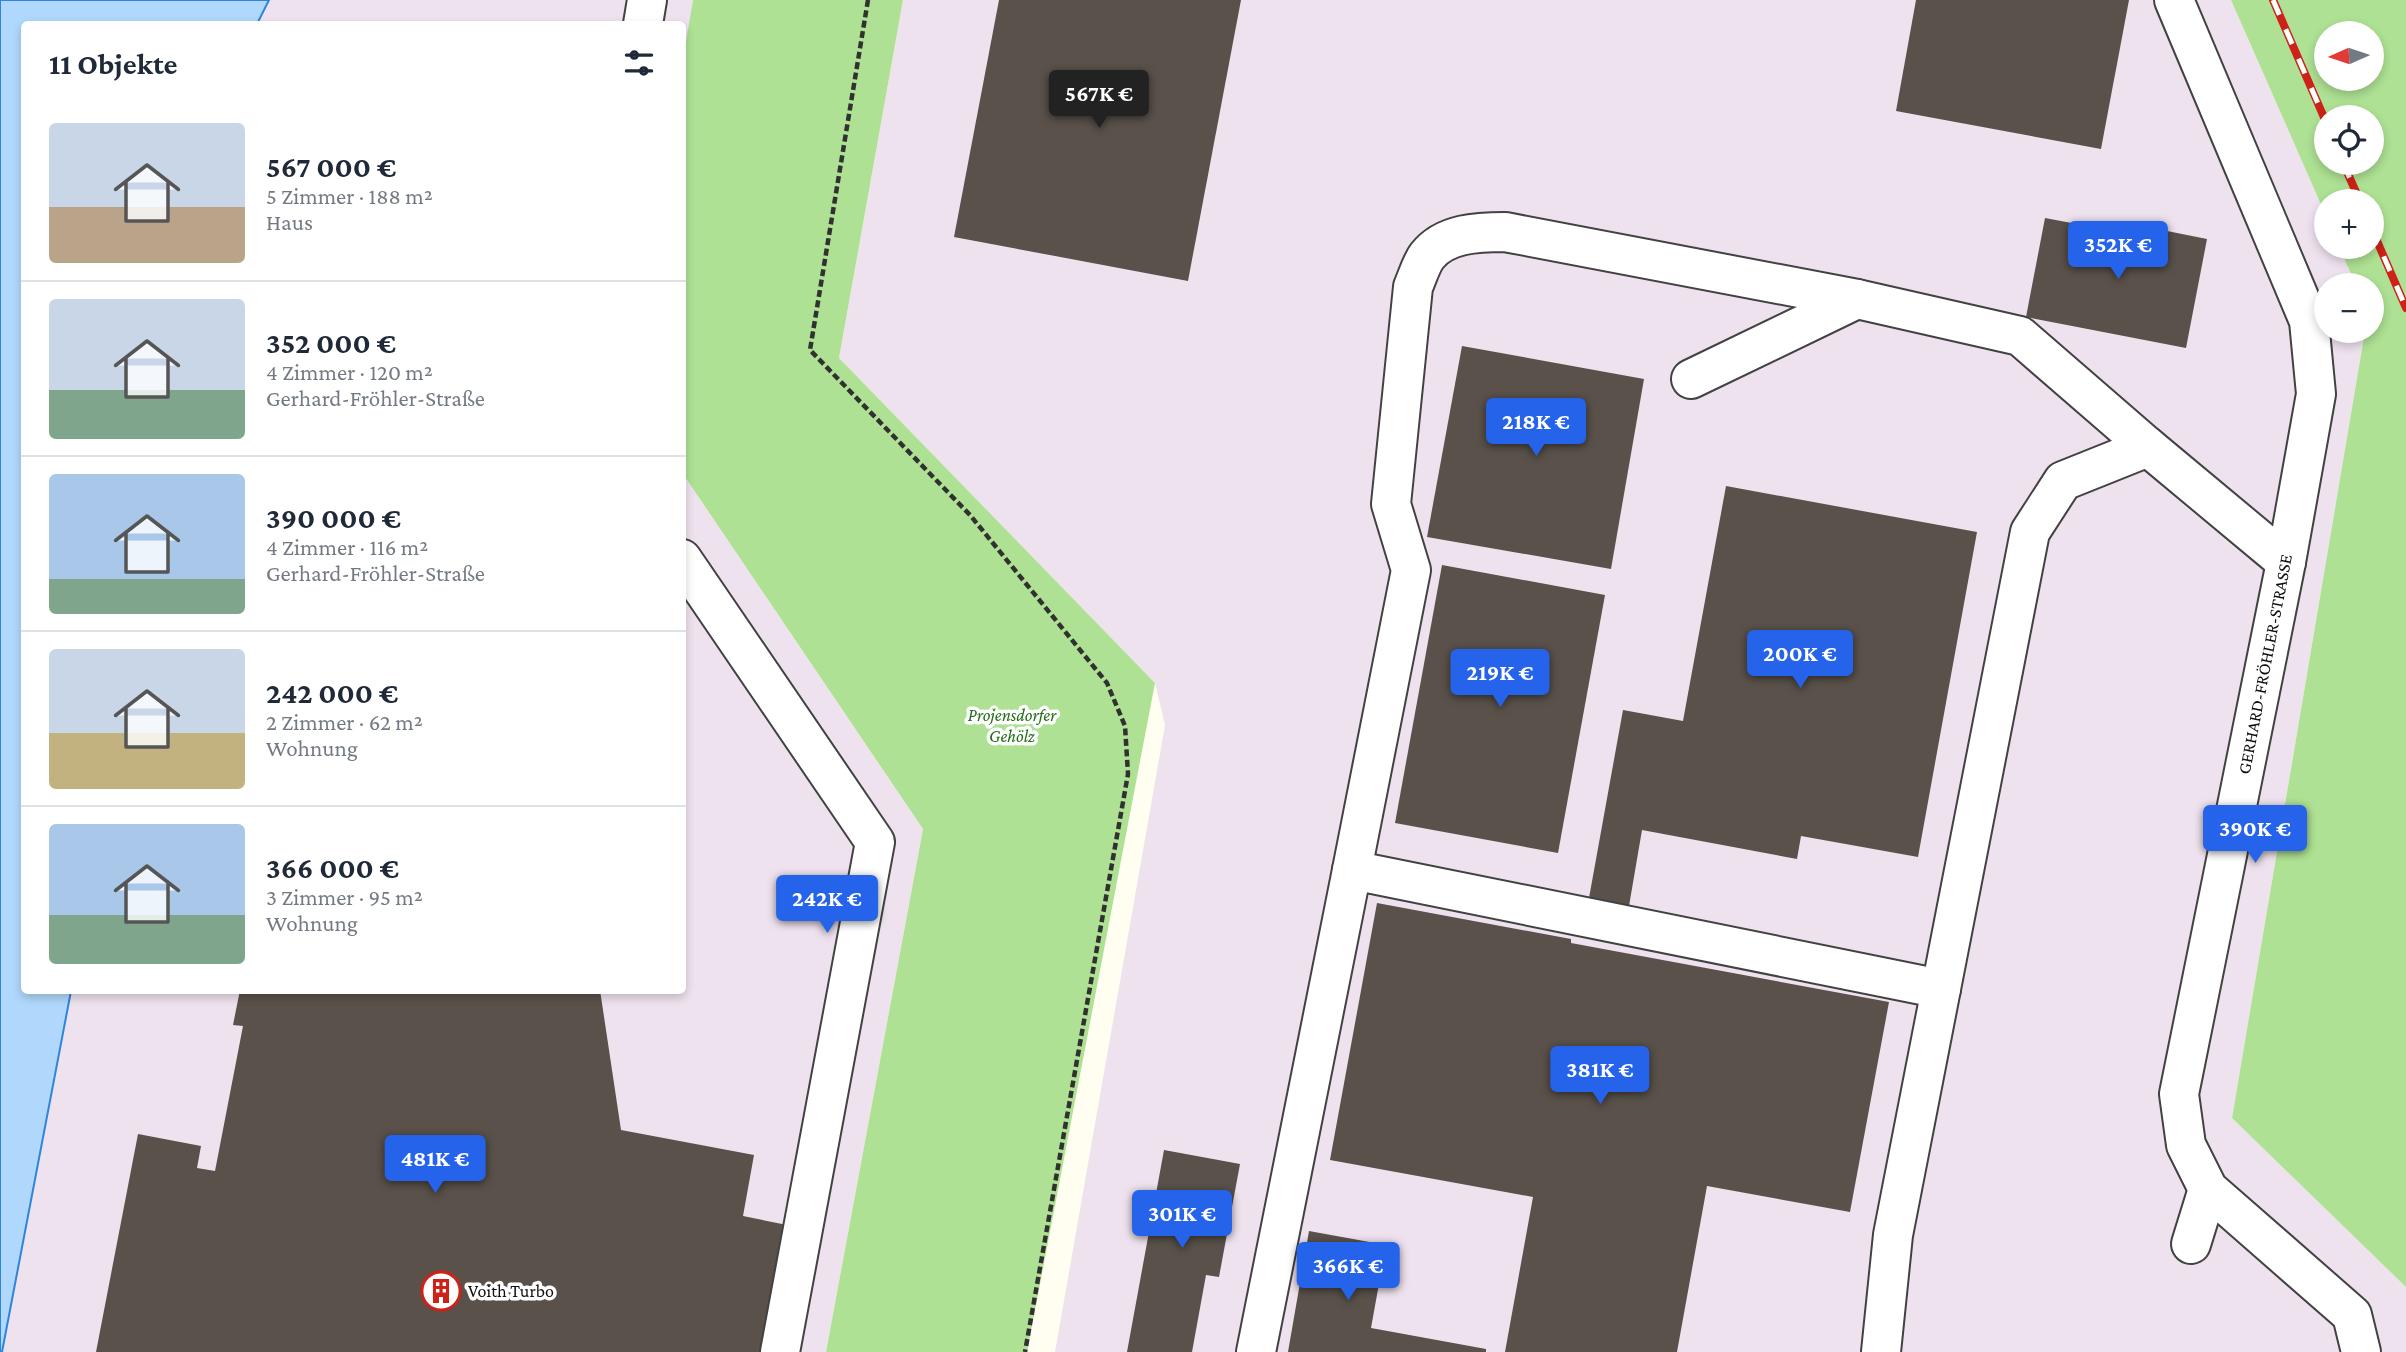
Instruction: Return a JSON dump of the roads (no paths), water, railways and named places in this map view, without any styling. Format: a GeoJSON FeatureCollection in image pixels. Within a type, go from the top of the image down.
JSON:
{"type":"FeatureCollection","features":[{"type":"Feature","properties":{"kind":"street"},"geometry":{"type":"LineString","coordinates":[[644,21],[647,0]]}},
{"type":"Feature","properties":{"kind":"street","name":"GERHARD-FRÖHLER-STRASSE"},"geometry":{"type":"LineString","coordinates":[[2174,0],[2309,321],[2316,394],[2286,562],[2179,1094],[2186,1145],[2208,1189],[2352,1315],[2361,1352]]}},
{"type":"Feature","properties":{"kind":"street"},"geometry":{"type":"LineString","coordinates":[[1256,1352],[1411,570],[1391,504],[1413,287],[1427,256],[1448,240],[1472,232],[1505,232],[1857,299],[2020,336],[2286,562]]}},
{"type":"Feature","properties":{"kind":"street"},"geometry":{"type":"LineString","coordinates":[[1691,379],[1857,299]]}},
{"type":"Feature","properties":{"kind":"street"},"geometry":{"type":"LineString","coordinates":[[1881,1352],[1894,1236],[2029,532],[2063,481],[2148,447]]}},
{"type":"Feature","properties":{"kind":"street"},"geometry":{"type":"LineString","coordinates":[[686,565],[875,842],[780,1352]]}},
{"type":"Feature","properties":{"kind":"street"},"geometry":{"type":"LineString","coordinates":[[1352,870],[1941,989]]}},
{"type":"Feature","properties":{"kind":"street"},"geometry":{"type":"LineString","coordinates":[[2191,1244],[2208,1189]]}},
{"type":"Feature","properties":{"kind":"water"},"geometry":{"type":"Polygon","coordinates":[[[0,0],[269,0],[258,21],[21,21],[21,994],[70,994],[0,1352],[0,0]]]}},
{"type":"Feature","properties":{"kind":"railway"},"geometry":{"type":"LineString","coordinates":[[2273,0],[2319,105]]}},
{"type":"Feature","properties":{"kind":"railway"},"geometry":{"type":"LineString","coordinates":[[2348,175],[2355,189]]}},
{"type":"Feature","properties":{"kind":"railway"},"geometry":{"type":"LineString","coordinates":[[2384,257],[2406,308]]}},
{"type":"Feature","properties":{"kind":"place","name":"Voith Turbo"},"geometry":{"type":"Point","coordinates":[441,1291]}},
{"type":"Feature","properties":{"kind":"park label","name":"Projensdorfer Gehölz"},"geometry":{"type":"Point","coordinates":[1012,725]}}]}
